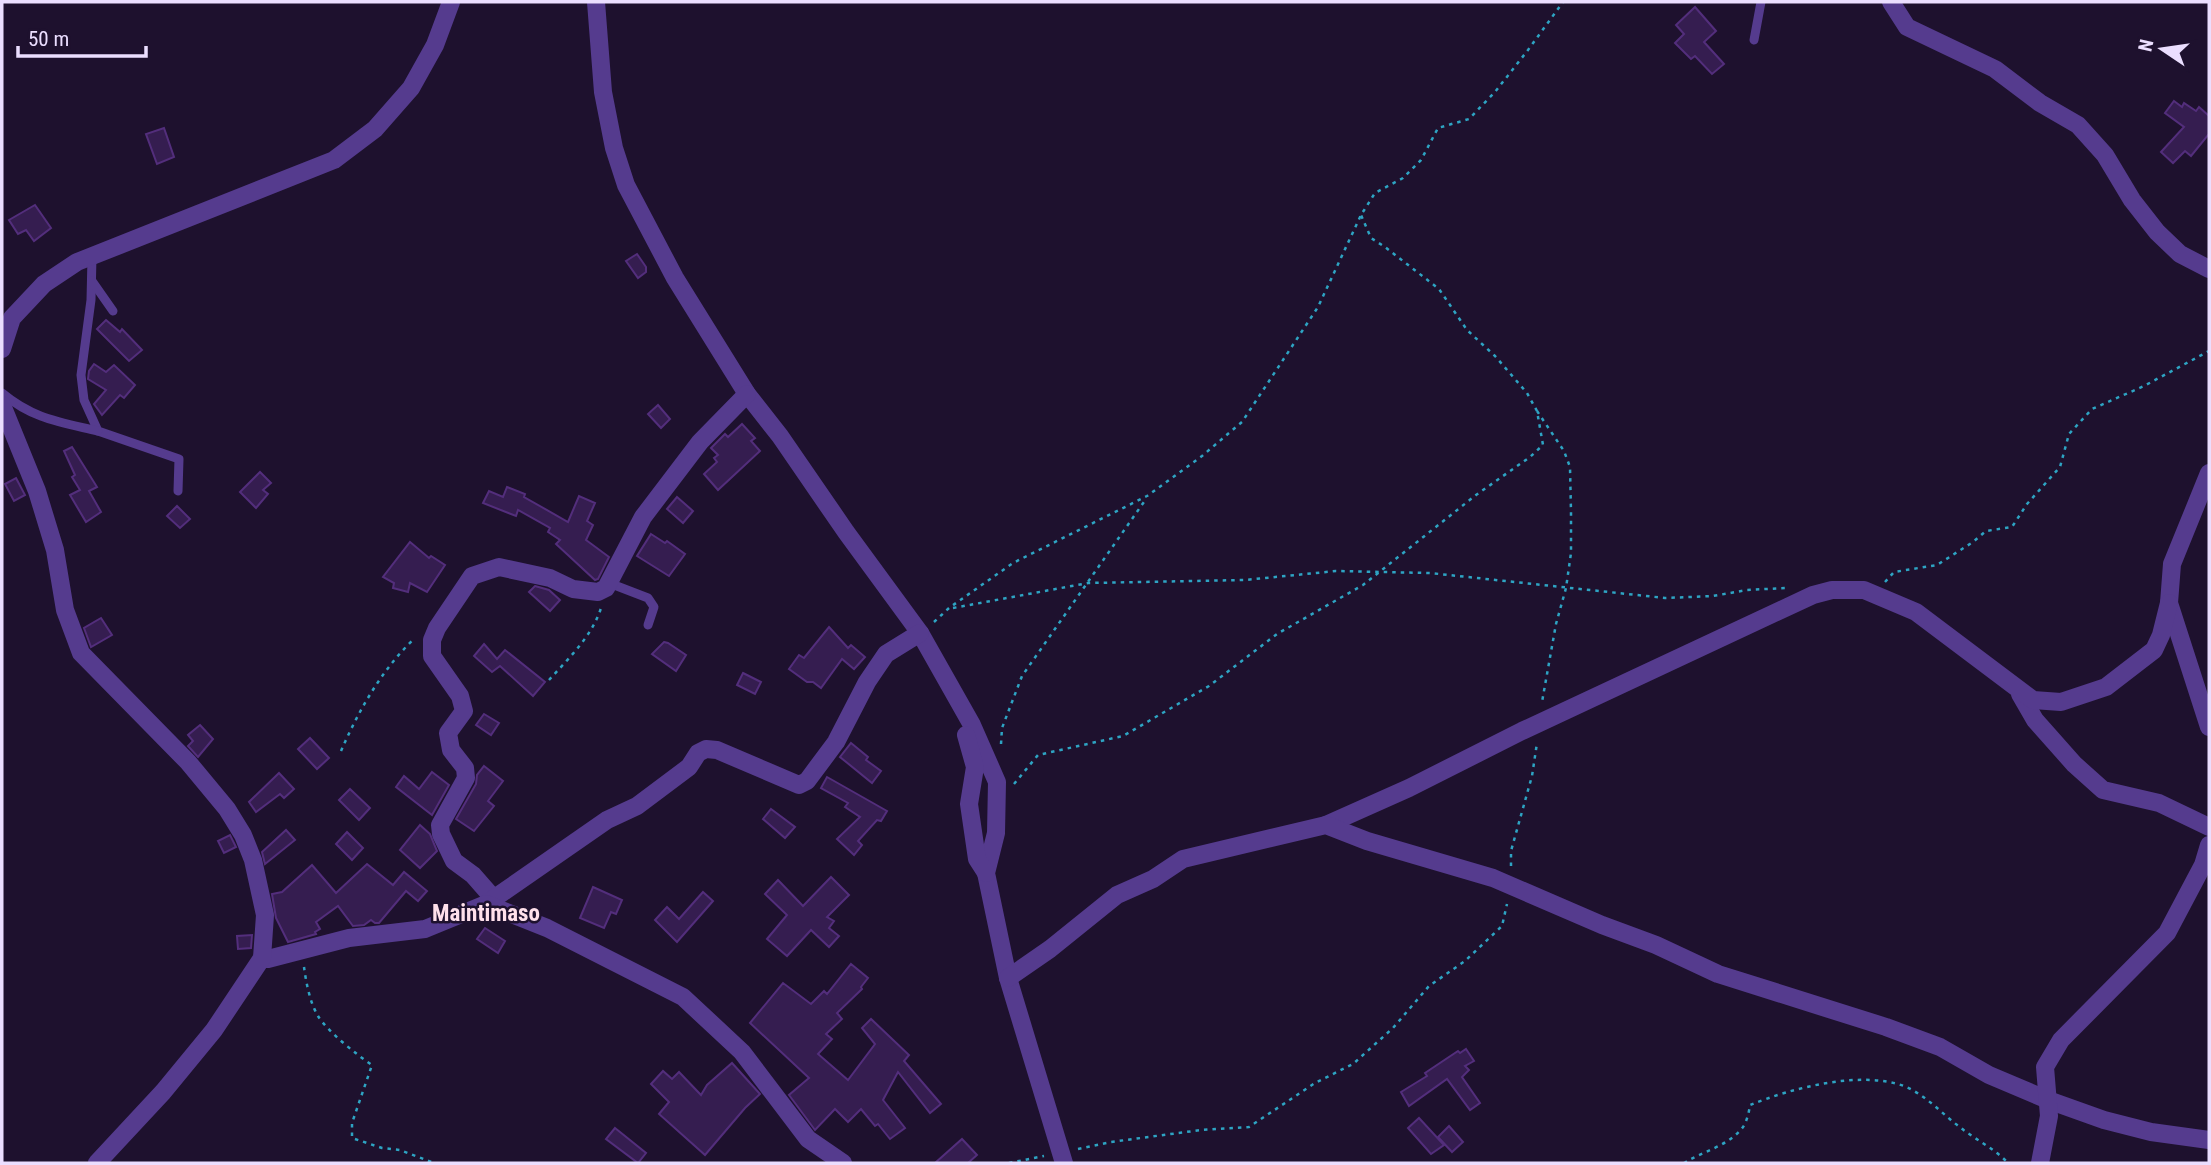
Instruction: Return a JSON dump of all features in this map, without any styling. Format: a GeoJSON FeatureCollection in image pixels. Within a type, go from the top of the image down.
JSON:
{"type":"FeatureCollection","features":[{"type":"Feature","properties":{"kind":"street"},"geometry":{"type":"LineString","coordinates":[[2,349],[12,318],[44,284],[76,261],[334,160],[375,129],[411,88],[435,45],[451,2]]}},
{"type":"Feature","properties":{"kind":"street"},"geometry":{"type":"LineString","coordinates":[[596,2],[603,92],[614,148],[626,185],[675,278],[747,394],[780,436],[920,633],[1004,784],[986,873]]}},
{"type":"Feature","properties":{"kind":"street"},"geometry":{"type":"LineString","coordinates":[[1891,2],[1907,27],[1995,69],[2040,103],[2078,125],[2105,155],[2132,200],[2157,232],[2180,254],[2209,269]]}},
{"type":"Feature","properties":{"kind":"street"},"geometry":{"type":"LineString","coordinates":[[747,394],[700,442],[643,517],[608,585],[598,592],[573,589],[550,578],[499,566],[472,576],[437,628],[432,640],[432,656],[460,696],[464,711],[448,733],[451,750],[465,768],[466,778],[440,824],[441,834],[454,861],[473,875],[490,902],[683,997],[742,1052],[778,1103],[808,1139],[843,1163]]}},
{"type":"Feature","properties":{"kind":"street"},"geometry":{"type":"LineString","coordinates":[[2,405],[37,491],[55,550],[65,610],[81,653],[188,762],[227,809],[243,835],[253,860],[265,915],[262,958],[214,1030],[163,1092],[97,1163]]}},
{"type":"Feature","properties":{"kind":"street"},"geometry":{"type":"LineString","coordinates":[[1008,978],[1050,949],[1117,895],[1153,879],[1183,859],[1326,825],[1813,595],[1832,590],[1864,590],[1916,612],[2033,700],[2061,702],[2106,687],[2154,650],[2161,635],[2169,603],[2172,564],[2209,473]]}},
{"type":"Feature","properties":{"kind":"street"},"geometry":{"type":"LineString","coordinates":[[2169,603],[2209,727]]}},
{"type":"Feature","properties":{"kind":"street"},"geometry":{"type":"LineString","coordinates":[[262,958],[268,959],[349,938],[425,929],[490,902],[607,820],[637,806],[657,792],[689,767],[698,753],[706,749],[717,750],[799,785],[807,781],[836,742],[867,682],[886,654],[920,633]]}},
{"type":"Feature","properties":{"kind":"street"},"geometry":{"type":"LineString","coordinates":[[2016,688],[2035,720],[2074,764],[2103,790],[2159,803],[2209,827]]}},
{"type":"Feature","properties":{"kind":"street"},"geometry":{"type":"LineString","coordinates":[[953,691],[975,767],[969,804],[977,859],[986,873],[1008,978],[1063,1158]]}},
{"type":"Feature","properties":{"kind":"street"},"geometry":{"type":"LineString","coordinates":[[1326,825],[1367,841],[1493,878],[1758,989],[1886,1027],[1940,1047],[1989,1075],[2104,1120],[2151,1132],[2209,1140]]}},
{"type":"Feature","properties":{"kind":"street"},"geometry":{"type":"LineString","coordinates":[[2040,1163],[2049,1116],[2045,1067],[2061,1040],[2167,933],[2203,865],[2209,845]]}},
{"type":"Feature","properties":{"kind":"lane"},"geometry":{"type":"LineString","coordinates":[[1754,40],[1761,2]]}},
{"type":"Feature","properties":{"kind":"lane"},"geometry":{"type":"LineString","coordinates":[[92,255],[92,280],[81,375],[84,400],[98,431]]}},
{"type":"Feature","properties":{"kind":"lane"},"geometry":{"type":"LineString","coordinates":[[92,280],[113,312]]}},
{"type":"Feature","properties":{"kind":"lane"},"geometry":{"type":"LineString","coordinates":[[2,393],[19,407],[42,418],[98,431],[179,458],[178,491]]}},
{"type":"Feature","properties":{"kind":"lane"},"geometry":{"type":"LineString","coordinates":[[608,585],[648,598],[654,607],[648,625]]}},
{"type":"Feature","properties":{"kind":"path"},"geometry":{"type":"LineString","coordinates":[[920,633],[949,608],[1013,563],[1147,496],[1202,456],[1242,422],[1318,307],[1361,215],[1375,193],[1403,178],[1421,160],[1438,128],[1469,119],[1495,92],[1563,2]]}},
{"type":"Feature","properties":{"kind":"path"},"geometry":{"type":"LineString","coordinates":[[1009,1163],[1063,1158],[1111,1142],[1201,1130],[1250,1127],[1315,1083],[1353,1064],[1393,1028],[1429,986],[1465,961],[1502,926],[1511,886],[1511,850],[1532,776],[1556,624],[1566,588],[1571,553],[1570,467],[1564,452],[1527,393],[1495,356],[1467,330],[1439,289],[1371,238],[1361,215]]}},
{"type":"Feature","properties":{"kind":"path"},"geometry":{"type":"LineString","coordinates":[[1864,590],[1881,587],[1894,572],[1937,565],[1986,531],[2012,527],[2027,504],[2060,467],[2069,434],[2092,409],[2144,386],[2209,351]]}},
{"type":"Feature","properties":{"kind":"path"},"geometry":{"type":"LineString","coordinates":[[1004,784],[1038,755],[1123,736],[1209,686],[1277,634],[1363,585],[1543,445],[1537,411]]}},
{"type":"Feature","properties":{"kind":"path"},"geometry":{"type":"LineString","coordinates":[[1004,784],[1002,728],[1022,676],[1147,496]]}},
{"type":"Feature","properties":{"kind":"path"},"geometry":{"type":"LineString","coordinates":[[949,608],[1088,583],[1245,580],[1336,571],[1430,573],[1665,598],[1794,587]]}},
{"type":"Feature","properties":{"kind":"path"},"geometry":{"type":"LineString","coordinates":[[549,680],[586,639],[597,622],[608,585]]}},
{"type":"Feature","properties":{"kind":"path"},"geometry":{"type":"LineString","coordinates":[[341,751],[356,716],[405,648],[416,637],[432,640]]}},
{"type":"Feature","properties":{"kind":"path"},"geometry":{"type":"LineString","coordinates":[[303,950],[306,982],[318,1016],[356,1054],[372,1065],[352,1123],[352,1138],[382,1148],[400,1150],[434,1163]]}},
{"type":"Feature","properties":{"kind":"path"},"geometry":{"type":"LineString","coordinates":[[1684,1163],[1727,1142],[1745,1125],[1751,1105],[1781,1093],[1835,1083],[1873,1080],[1904,1086],[1932,1103],[2008,1163]]}},
{"type":"Feature","properties":{"kind":"building"},"geometry":{"type":"Polygon","coordinates":[[[1695,7],[1716,31],[1704,42],[1724,64],[1712,74],[1695,56],[1691,59],[1675,43],[1684,34],[1676,25],[1695,7]]]}},
{"type":"Feature","properties":{"kind":"building"},"geometry":{"type":"Polygon","coordinates":[[[2174,101],[2182,107],[2184,103],[2196,111],[2199,107],[2209,116],[2209,134],[2191,156],[2185,151],[2173,163],[2161,152],[2184,127],[2165,113],[2174,101]]]}},
{"type":"Feature","properties":{"kind":"building"},"geometry":{"type":"Polygon","coordinates":[[[164,128],[174,157],[157,164],[146,134],[164,128]]]}},
{"type":"Feature","properties":{"kind":"building"},"geometry":{"type":"Polygon","coordinates":[[[35,205],[51,228],[34,241],[26,230],[18,234],[9,220],[35,205]]]}},
{"type":"Feature","properties":{"kind":"building"},"geometry":{"type":"Polygon","coordinates":[[[637,254],[646,267],[646,272],[638,278],[626,261],[637,254]]]}},
{"type":"Feature","properties":{"kind":"building"},"geometry":{"type":"Polygon","coordinates":[[[106,320],[120,332],[122,329],[142,350],[129,361],[97,329],[106,320]]]}},
{"type":"Feature","properties":{"kind":"building"},"geometry":{"type":"Polygon","coordinates":[[[94,364],[106,372],[114,365],[135,385],[124,398],[120,395],[102,415],[94,404],[106,390],[88,379],[94,364]]]}},
{"type":"Feature","properties":{"kind":"building"},"geometry":{"type":"Polygon","coordinates":[[[658,405],[670,419],[661,428],[648,414],[658,405]]]}},
{"type":"Feature","properties":{"kind":"building"},"geometry":{"type":"Polygon","coordinates":[[[742,424],[755,438],[751,441],[760,451],[718,490],[704,474],[717,462],[714,458],[718,455],[711,448],[725,434],[728,437],[742,424]]]}},
{"type":"Feature","properties":{"kind":"building"},"geometry":{"type":"Polygon","coordinates":[[[72,447],[97,487],[89,491],[101,512],[86,522],[70,495],[80,490],[72,477],[75,475],[64,451],[72,447]]]}},
{"type":"Feature","properties":{"kind":"building"},"geometry":{"type":"Polygon","coordinates":[[[260,472],[271,483],[263,490],[268,494],[256,508],[240,492],[260,472]]]}},
{"type":"Feature","properties":{"kind":"building"},"geometry":{"type":"Polygon","coordinates":[[[16,478],[25,495],[14,501],[5,484],[16,478]]]}},
{"type":"Feature","properties":{"kind":"building"},"geometry":{"type":"Polygon","coordinates":[[[507,487],[525,494],[524,497],[568,522],[579,496],[595,503],[587,521],[593,525],[586,540],[609,557],[598,579],[595,580],[556,544],[560,540],[548,532],[550,528],[518,510],[516,516],[483,503],[489,491],[503,497],[507,487]]]}},
{"type":"Feature","properties":{"kind":"building"},"geometry":{"type":"Polygon","coordinates":[[[677,497],[693,511],[683,523],[667,509],[677,497]]]}},
{"type":"Feature","properties":{"kind":"building"},"geometry":{"type":"Polygon","coordinates":[[[177,506],[190,519],[180,528],[167,516],[177,506]]]}},
{"type":"Feature","properties":{"kind":"building"},"geometry":{"type":"Polygon","coordinates":[[[651,534],[685,554],[669,576],[637,556],[651,534]]]}},
{"type":"Feature","properties":{"kind":"building"},"geometry":{"type":"Polygon","coordinates":[[[410,542],[429,558],[431,556],[445,565],[427,592],[410,583],[408,592],[393,588],[394,583],[383,577],[410,542]]]}},
{"type":"Feature","properties":{"kind":"building"},"geometry":{"type":"Polygon","coordinates":[[[535,586],[549,590],[560,600],[550,611],[529,592],[535,586]]]}},
{"type":"Feature","properties":{"kind":"building"},"geometry":{"type":"Polygon","coordinates":[[[101,618],[112,635],[91,647],[84,628],[101,618]]]}},
{"type":"Feature","properties":{"kind":"building"},"geometry":{"type":"Polygon","coordinates":[[[829,627],[848,648],[851,645],[865,657],[854,669],[842,659],[821,688],[789,669],[799,655],[804,658],[829,627]]]}},
{"type":"Feature","properties":{"kind":"building"},"geometry":{"type":"Polygon","coordinates":[[[664,642],[686,655],[676,671],[652,654],[664,642]]]}},
{"type":"Feature","properties":{"kind":"building"},"geometry":{"type":"Polygon","coordinates":[[[484,644],[497,659],[505,650],[545,682],[533,696],[500,666],[492,672],[474,656],[484,644]]]}},
{"type":"Feature","properties":{"kind":"building"},"geometry":{"type":"Polygon","coordinates":[[[743,673],[761,682],[755,694],[737,685],[743,673]]]}},
{"type":"Feature","properties":{"kind":"building"},"geometry":{"type":"Polygon","coordinates":[[[484,714],[499,723],[491,735],[476,725],[484,714]]]}},
{"type":"Feature","properties":{"kind":"building"},"geometry":{"type":"Polygon","coordinates":[[[200,725],[213,739],[198,757],[188,746],[193,741],[188,735],[200,725]]]}},
{"type":"Feature","properties":{"kind":"building"},"geometry":{"type":"Polygon","coordinates":[[[310,738],[329,758],[317,769],[298,749],[310,738]]]}},
{"type":"Feature","properties":{"kind":"building"},"geometry":{"type":"Polygon","coordinates":[[[851,743],[868,757],[866,760],[881,771],[872,783],[840,757],[851,743]]]}},
{"type":"Feature","properties":{"kind":"building"},"geometry":{"type":"Polygon","coordinates":[[[484,766],[503,781],[488,801],[494,806],[474,831],[456,819],[484,766]]]}},
{"type":"Feature","properties":{"kind":"building"},"geometry":{"type":"Polygon","coordinates":[[[432,772],[449,785],[432,815],[396,787],[404,776],[419,789],[432,772]]]}},
{"type":"Feature","properties":{"kind":"building"},"geometry":{"type":"Polygon","coordinates":[[[279,773],[294,789],[284,798],[280,794],[256,812],[249,802],[279,773]]]}},
{"type":"Feature","properties":{"kind":"building"},"geometry":{"type":"Polygon","coordinates":[[[827,777],[887,811],[881,821],[877,820],[858,841],[862,845],[854,855],[837,839],[860,817],[845,807],[848,803],[821,788],[827,777]]]}},
{"type":"Feature","properties":{"kind":"building"},"geometry":{"type":"Polygon","coordinates":[[[350,789],[370,808],[359,820],[339,800],[350,789]]]}},
{"type":"Feature","properties":{"kind":"building"},"geometry":{"type":"Polygon","coordinates":[[[771,809],[795,827],[785,838],[763,819],[771,809]]]}},
{"type":"Feature","properties":{"kind":"building"},"geometry":{"type":"Polygon","coordinates":[[[420,825],[430,834],[437,851],[420,868],[400,850],[420,825]]]}},
{"type":"Feature","properties":{"kind":"building"},"geometry":{"type":"Polygon","coordinates":[[[286,830],[295,840],[265,864],[262,852],[286,830]]]}},
{"type":"Feature","properties":{"kind":"building"},"geometry":{"type":"Polygon","coordinates":[[[347,832],[363,848],[352,860],[336,844],[347,832]]]}},
{"type":"Feature","properties":{"kind":"building"},"geometry":{"type":"Polygon","coordinates":[[[230,835],[236,847],[224,853],[218,841],[230,835]]]}},
{"type":"Feature","properties":{"kind":"building"},"geometry":{"type":"Polygon","coordinates":[[[367,864],[393,885],[404,872],[427,891],[418,901],[406,891],[379,923],[371,920],[364,925],[353,926],[338,906],[316,922],[320,929],[316,934],[288,942],[276,918],[272,894],[282,892],[312,865],[336,893],[367,864]]]}},
{"type":"Feature","properties":{"kind":"building"},"geometry":{"type":"Polygon","coordinates":[[[831,877],[849,895],[827,917],[834,921],[829,928],[839,936],[829,947],[811,930],[787,956],[767,939],[787,915],[765,894],[778,880],[803,906],[831,877]]]}},
{"type":"Feature","properties":{"kind":"building"},"geometry":{"type":"Polygon","coordinates":[[[593,887],[622,900],[616,914],[611,912],[604,928],[580,918],[593,887]]]}},
{"type":"Feature","properties":{"kind":"building"},"geometry":{"type":"Polygon","coordinates":[[[703,892],[713,901],[677,942],[655,920],[667,907],[679,919],[703,892]]]}},
{"type":"Feature","properties":{"kind":"building"},"geometry":{"type":"Polygon","coordinates":[[[485,928],[505,941],[498,953],[477,939],[485,928]]]}},
{"type":"Feature","properties":{"kind":"building"},"geometry":{"type":"Polygon","coordinates":[[[252,935],[251,948],[238,949],[237,936],[252,935]]]}},
{"type":"Feature","properties":{"kind":"building"},"geometry":{"type":"Polygon","coordinates":[[[851,964],[868,978],[862,989],[837,1013],[842,1019],[826,1034],[832,1039],[818,1054],[848,1080],[875,1044],[862,1028],[871,1019],[909,1055],[904,1061],[941,1104],[930,1113],[898,1072],[883,1100],[905,1128],[890,1139],[861,1109],[848,1122],[835,1109],[815,1130],[789,1095],[809,1078],[750,1023],[783,983],[811,1004],[824,991],[827,994],[851,964]]]}},
{"type":"Feature","properties":{"kind":"building"},"geometry":{"type":"Polygon","coordinates":[[[1466,1049],[1474,1061],[1465,1066],[1469,1070],[1462,1077],[1480,1103],[1470,1110],[1447,1079],[1409,1106],[1401,1092],[1427,1076],[1425,1073],[1458,1051],[1460,1053],[1466,1049]]]}},
{"type":"Feature","properties":{"kind":"building"},"geometry":{"type":"Polygon","coordinates":[[[732,1063],[760,1094],[705,1155],[659,1114],[669,1102],[651,1084],[663,1071],[672,1079],[679,1072],[701,1095],[707,1085],[732,1063]]]}},
{"type":"Feature","properties":{"kind":"building"},"geometry":{"type":"Polygon","coordinates":[[[1419,1118],[1444,1145],[1431,1154],[1408,1128],[1419,1118]]]}},
{"type":"Feature","properties":{"kind":"building"},"geometry":{"type":"Polygon","coordinates":[[[1449,1126],[1463,1142],[1452,1152],[1438,1137],[1449,1126]]]}},
{"type":"Feature","properties":{"kind":"building"},"geometry":{"type":"Polygon","coordinates":[[[615,1128],[646,1153],[638,1163],[606,1139],[615,1128]]]}},
{"type":"Feature","properties":{"kind":"building"},"geometry":{"type":"Polygon","coordinates":[[[962,1139],[977,1155],[968,1163],[935,1163],[962,1139]]]}},
{"type":"Feature","properties":{"kind":"district","name":"Maintimaso"},"geometry":{"type":"Point","coordinates":[486,913]}}]}
